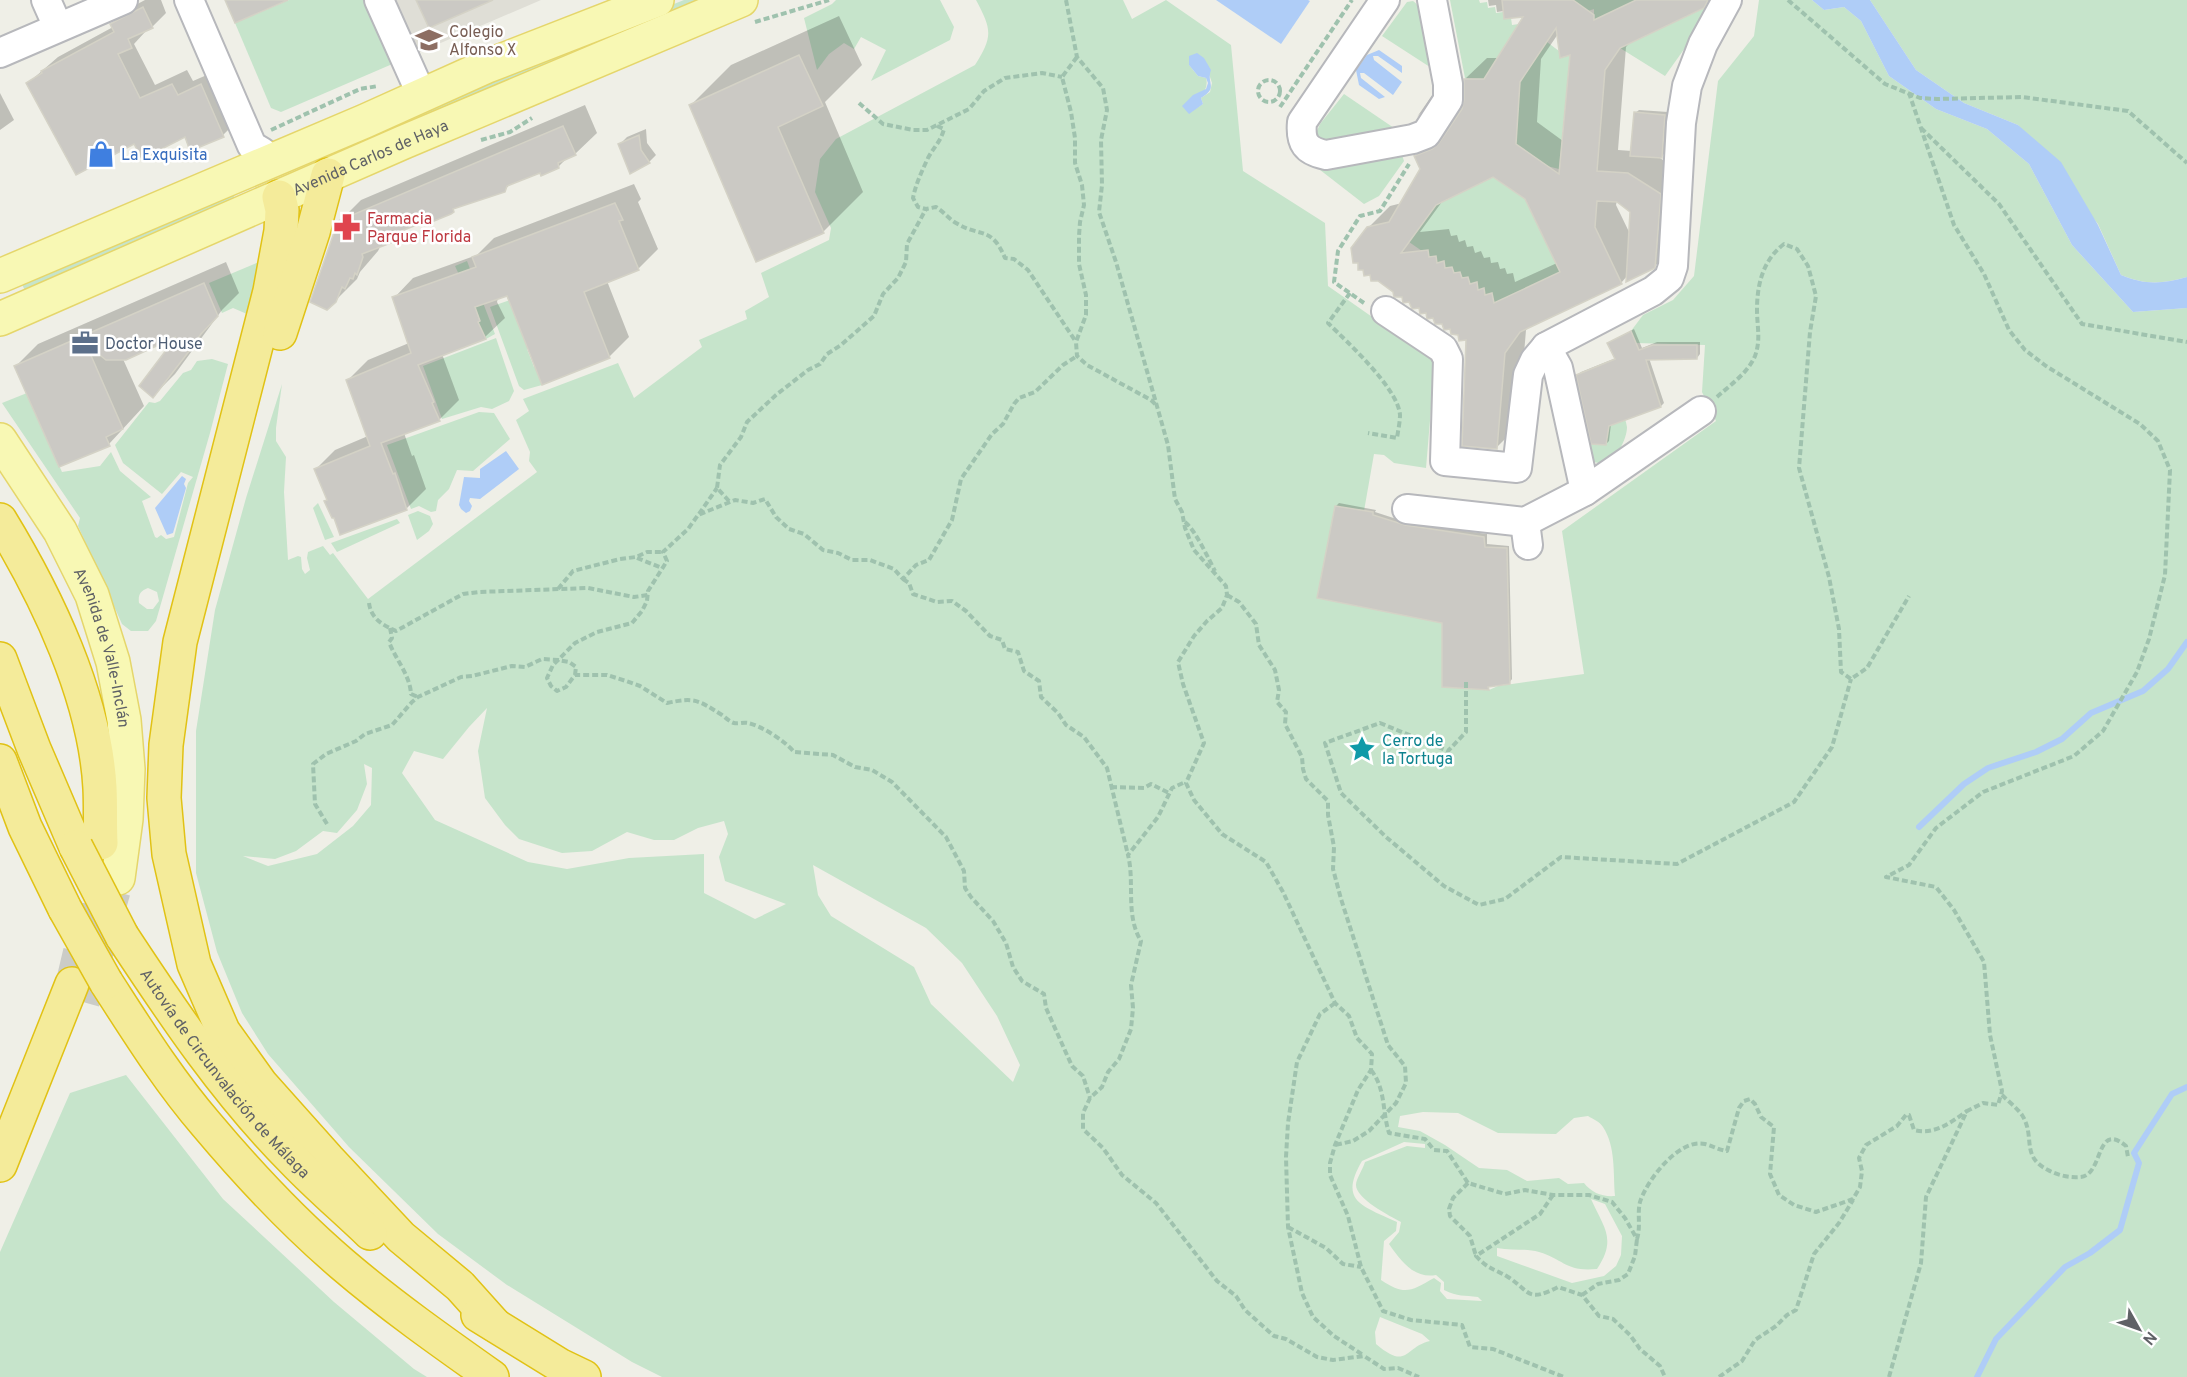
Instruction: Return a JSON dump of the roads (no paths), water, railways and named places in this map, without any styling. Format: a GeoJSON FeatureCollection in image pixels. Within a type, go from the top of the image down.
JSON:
{"type":"FeatureCollection","features":[{"type":"Feature","properties":{"kind":"highway"},"geometry":{"type":"LineString","coordinates":[[232,435],[262,387],[313,231],[328,175]]}},
{"type":"Feature","properties":{"kind":"highway"},"geometry":{"type":"LineString","coordinates":[[279,197],[282,210],[281,231],[270,291],[180,642],[166,745],[164,798],[169,854],[194,964],[223,1031],[261,1084],[401,1238],[460,1286],[495,1325]]}},
{"type":"Feature","properties":{"kind":"highway"},"geometry":{"type":"LineString","coordinates":[[0,520],[45,604],[73,666],[90,723],[100,787],[88,845]]}},
{"type":"Feature","properties":{"kind":"highway","name":"Autovía de Circunvalación de Málaga"},"geometry":{"type":"LineString","coordinates":[[0,659],[34,749],[88,845],[122,936],[169,1008],[222,1079],[293,1161],[388,1251],[451,1300],[561,1366],[584,1377]]}},
{"type":"Feature","properties":{"kind":"highway"},"geometry":{"type":"LineString","coordinates":[[0,761],[26,827],[65,909],[87,989],[149,1049],[204,1123],[268,1194],[341,1264],[416,1323],[492,1377]]}},
{"type":"Feature","properties":{"kind":"highway"},"geometry":{"type":"LineString","coordinates":[[0,1165],[87,989]]}},
{"type":"Feature","properties":{"kind":"main road"},"geometry":{"type":"LineString","coordinates":[[0,276],[264,158],[422,96],[485,67],[657,0]]}},
{"type":"Feature","properties":{"kind":"main road","name":"Avenida Carlos de Haya"},"geometry":{"type":"LineString","coordinates":[[0,319],[328,175],[741,0]]}},
{"type":"Feature","properties":{"kind":"main road"},"geometry":{"type":"LineString","coordinates":[[264,158],[279,197]]}},
{"type":"Feature","properties":{"kind":"main road","name":"Avenida de Valle-Inclán"},"geometry":{"type":"LineString","coordinates":[[0,440],[60,531],[92,595],[113,662],[124,720],[128,769],[126,819],[118,878]]}},
{"type":"Feature","properties":{"kind":"main road"},"geometry":{"type":"LineString","coordinates":[[0,1186],[87,989]]}},
{"type":"Feature","properties":{"kind":"street"},"geometry":{"type":"LineString","coordinates":[[46,0],[58,27]]}},
{"type":"Feature","properties":{"kind":"street"},"geometry":{"type":"LineString","coordinates":[[0,53],[123,0]]}},
{"type":"Feature","properties":{"kind":"street"},"geometry":{"type":"LineString","coordinates":[[189,0],[252,146],[264,158]]}},
{"type":"Feature","properties":{"kind":"street"},"geometry":{"type":"LineString","coordinates":[[207,0],[267,139],[264,158]]}},
{"type":"Feature","properties":{"kind":"street"},"geometry":{"type":"LineString","coordinates":[[379,0],[422,96]]}},
{"type":"Feature","properties":{"kind":"street"},"geometry":{"type":"LineString","coordinates":[[1386,0],[1302,122],[1300,135],[1305,144],[1314,152],[1326,155],[1402,141],[1426,134],[1448,100],[1448,84],[1432,0]]}},
{"type":"Feature","properties":{"kind":"street"},"geometry":{"type":"LineString","coordinates":[[1386,311],[1443,350],[1449,359],[1445,461],[1517,468],[1528,375],[1535,360],[1546,347],[1653,291],[1669,278],[1673,266],[1681,123],[1686,86],[1703,44],[1727,0]]}},
{"type":"Feature","properties":{"kind":"street"},"geometry":{"type":"LineString","coordinates":[[1686,86],[1727,34],[1744,3],[1743,0]]}},
{"type":"Feature","properties":{"kind":"street"},"geometry":{"type":"LineString","coordinates":[[1546,347],[1558,368],[1585,491]]}},
{"type":"Feature","properties":{"kind":"street"},"geometry":{"type":"LineString","coordinates":[[1407,509],[1527,534],[1701,411]]}},
{"type":"Feature","properties":{"kind":"water"},"geometry":{"type":"Polygon","coordinates":[[[1216,0],[1308,0],[1310,1],[1281,44],[1216,0]]]}},
{"type":"Feature","properties":{"kind":"water"},"geometry":{"type":"Polygon","coordinates":[[[1812,0],[1870,0],[1916,70],[1964,103],[2018,125],[2061,162],[2098,225],[2121,275],[2138,281],[2154,282],[2187,277],[2187,308],[2133,312],[2072,245],[2029,164],[1987,129],[1936,109],[1889,76],[1861,21],[1844,7],[1824,10],[1812,0]]]}},
{"type":"Feature","properties":{"kind":"water"},"geometry":{"type":"Polygon","coordinates":[[[1379,50],[1402,66],[1402,73],[1378,56],[1373,56],[1374,60],[1402,82],[1393,95],[1364,73],[1360,73],[1361,78],[1385,97],[1379,99],[1359,85],[1356,70],[1367,55],[1379,50]]]}},
{"type":"Feature","properties":{"kind":"water"},"geometry":{"type":"Polygon","coordinates":[[[1197,53],[1204,58],[1211,70],[1211,88],[1201,98],[1203,104],[1189,114],[1182,106],[1193,95],[1206,89],[1208,83],[1206,78],[1198,76],[1189,65],[1189,56],[1197,53]]]}},
{"type":"Feature","properties":{"kind":"water"},"geometry":{"type":"Polygon","coordinates":[[[506,451],[519,469],[480,499],[470,498],[472,506],[466,513],[459,505],[464,477],[480,478],[480,469],[506,451]]]}},
{"type":"Feature","properties":{"kind":"water"},"geometry":{"type":"Polygon","coordinates":[[[182,476],[186,479],[184,484],[186,488],[173,533],[167,535],[155,508],[182,476]]]}},
{"type":"Feature","properties":{"kind":"waterway"},"geometry":{"type":"LineString","coordinates":[[1919,827],[1964,784],[1988,768],[2036,752],[2062,739],[2091,713],[2143,691],[2168,669],[2187,642]]}},
{"type":"Feature","properties":{"kind":"waterway"},"geometry":{"type":"LineString","coordinates":[[1977,1377],[1996,1339],[2065,1267],[2090,1253],[2120,1230],[2139,1163],[2134,1153],[2172,1094],[2187,1087]]}},
{"type":"Feature","properties":{"kind":"tunnel"},"geometry":{"type":"LineString","coordinates":[[72,984],[90,908],[97,865]]}},
{"type":"Feature","properties":{"kind":"tunnel"},"geometry":{"type":"LineString","coordinates":[[83,1002],[114,891]]}},
{"type":"Feature","properties":{"kind":"place","name":"Colegio Alfonso X"},"geometry":{"type":"Point","coordinates":[429,40]}},
{"type":"Feature","properties":{"kind":"place","name":"La Exquisita"},"geometry":{"type":"Point","coordinates":[101,154]}},
{"type":"Feature","properties":{"kind":"place","name":"Farmacia Parque Florida"},"geometry":{"type":"Point","coordinates":[347,227]}},
{"type":"Feature","properties":{"kind":"place","name":"Doctor House"},"geometry":{"type":"Point","coordinates":[85,343]}},
{"type":"Feature","properties":{"kind":"place","name":"Cerro de la Tortuga"},"geometry":{"type":"Point","coordinates":[1362,749]}}]}
